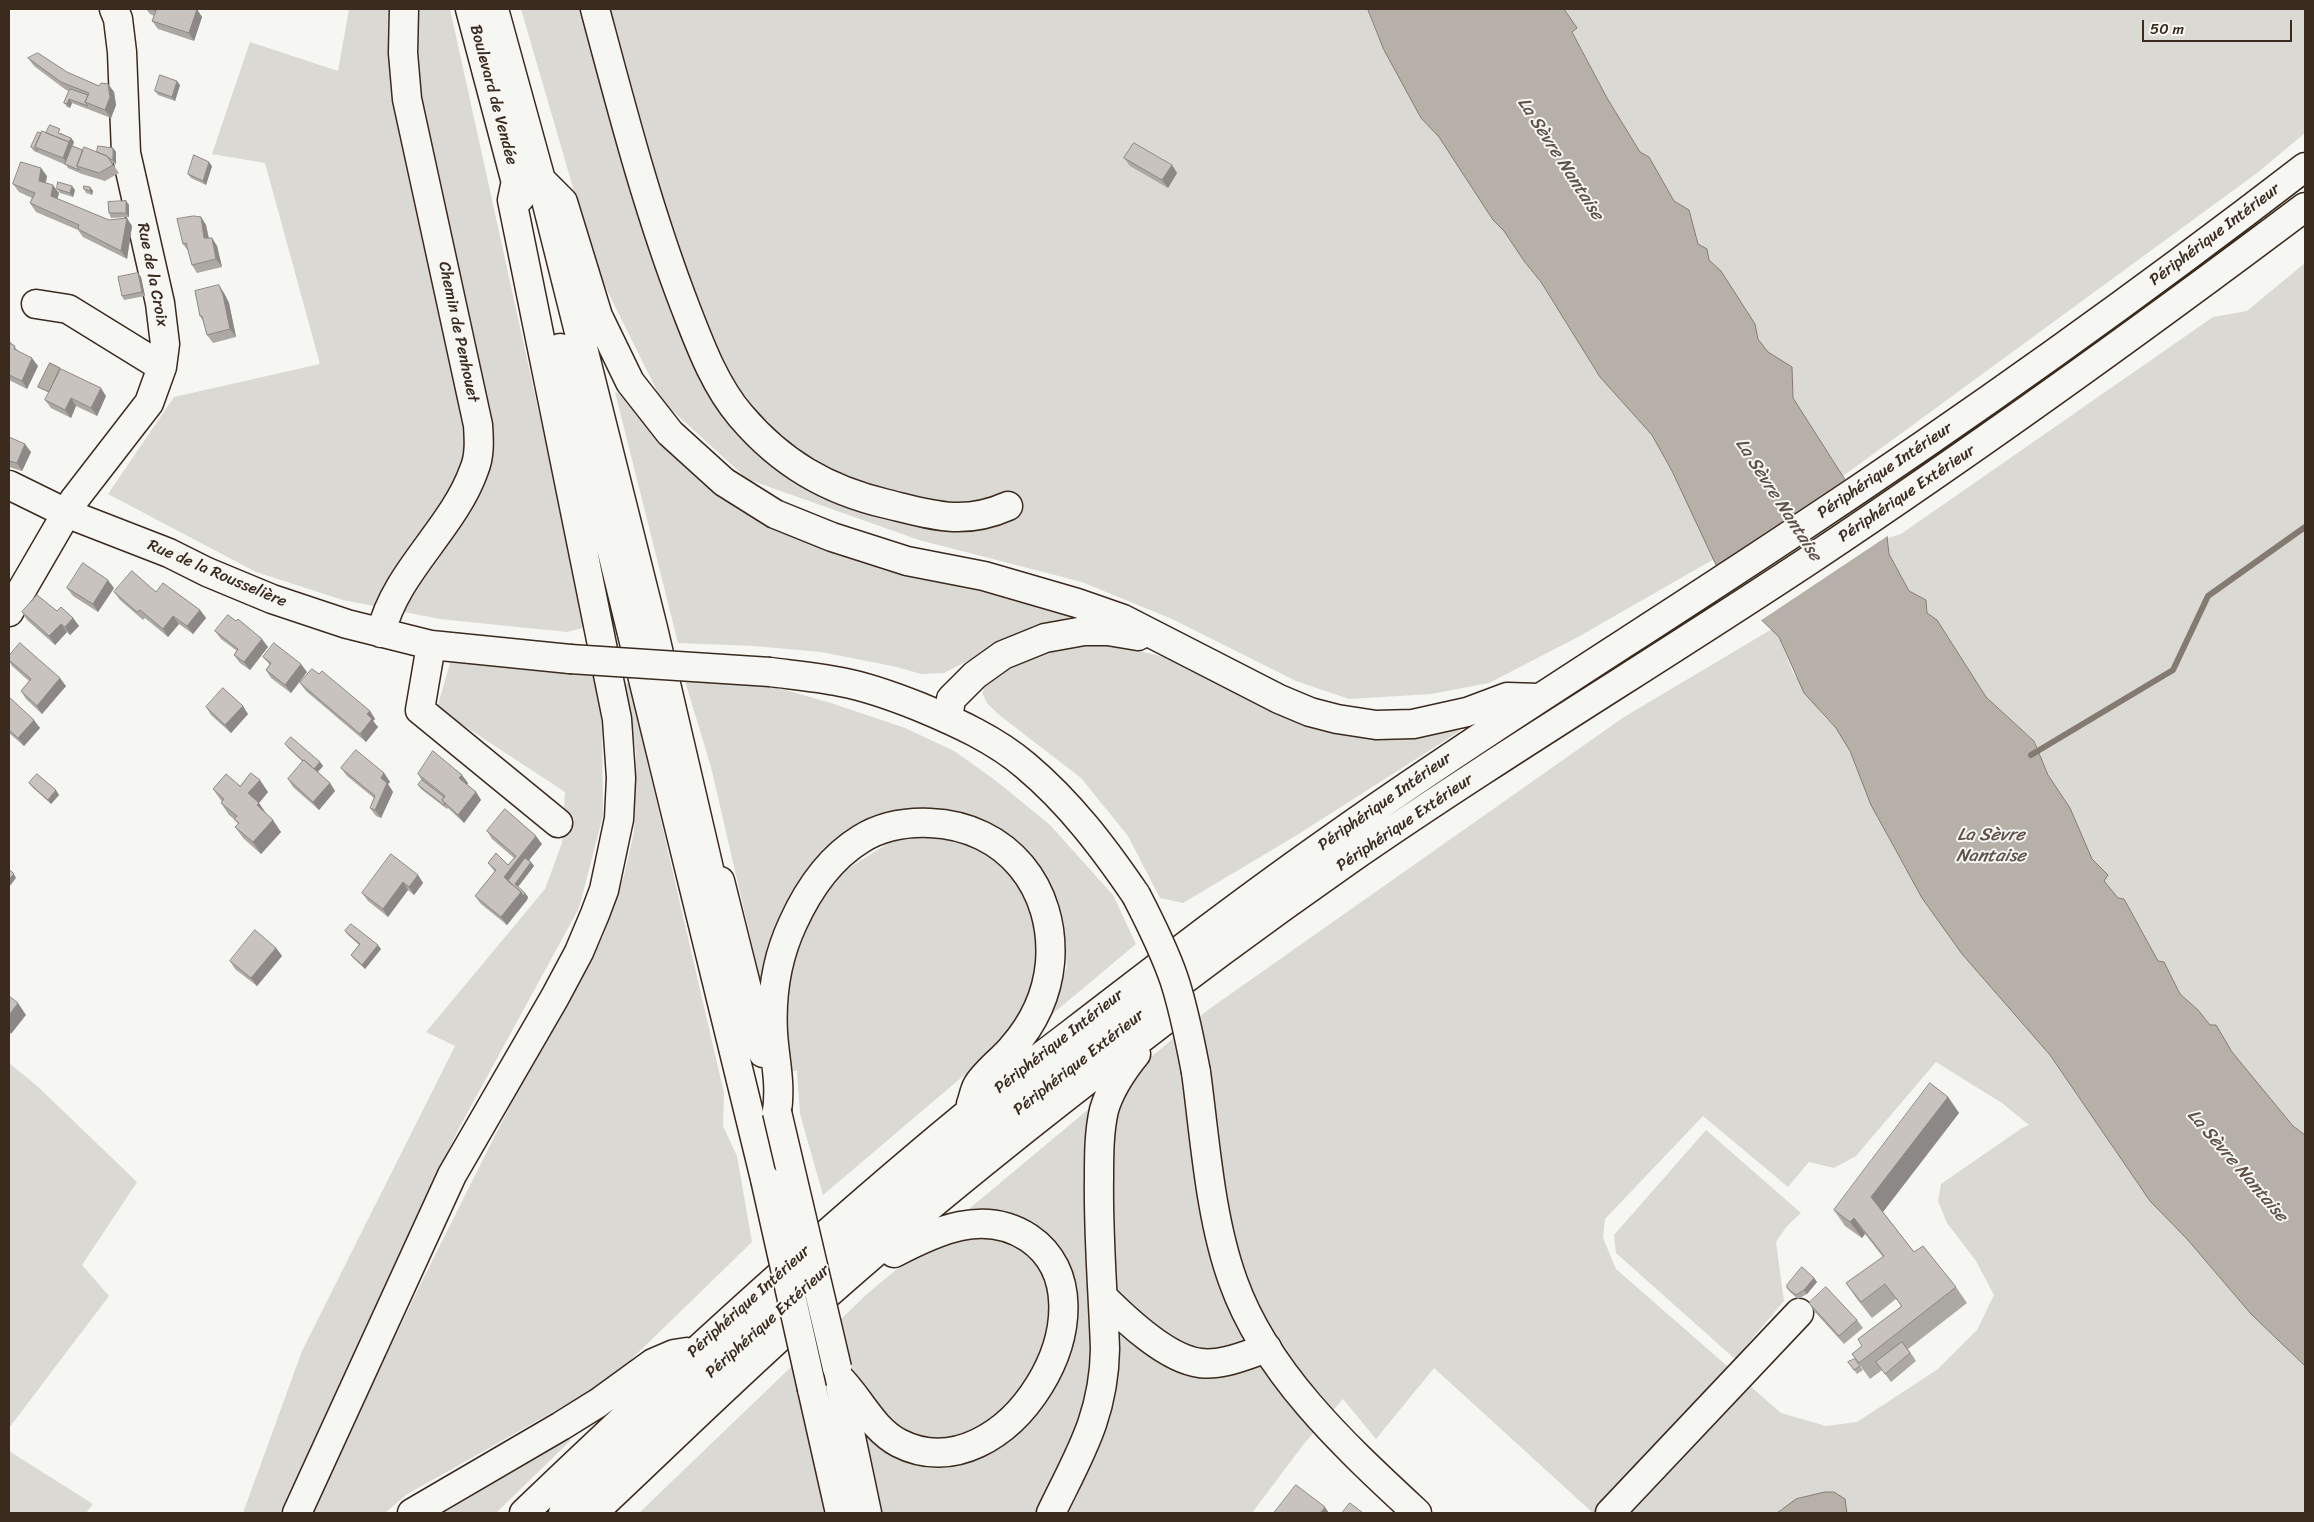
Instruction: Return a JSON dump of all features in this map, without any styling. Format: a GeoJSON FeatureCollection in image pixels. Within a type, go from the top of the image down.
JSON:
{"type":"FeatureCollection","features":[{"type":"Feature","properties":{"kind":"main road","name":"Rue de la Croix"},"geometry":{"type":"LineString","coordinates":[[9,612],[66,512],[149,403],[162,367],[165,344],[160,303],[126,153],[122,52],[118,19],[114,9]]}},
{"type":"Feature","properties":{"kind":"main road","name":"Chemin de Penhouet"},"geometry":{"type":"LineString","coordinates":[[381,633],[384,622],[403,584],[459,501],[475,470],[479,446],[478,425],[407,99],[403,53],[404,9]]}},
{"type":"Feature","properties":{"kind":"main road","name":"Boulevard de Vendée"},"geometry":{"type":"LineString","coordinates":[[470,9],[528,181]]}},
{"type":"Feature","properties":{"kind":"main road"},"geometry":{"type":"LineString","coordinates":[[494,9],[528,181],[686,762],[716,863],[777,1112],[828,1377],[857,1513]]}},
{"type":"Feature","properties":{"kind":"main road"},"geometry":{"type":"LineString","coordinates":[[595,9],[645,193],[664,253],[700,344],[721,385],[740,415],[770,447],[799,470],[836,489],[929,514],[962,519],[988,514],[1008,506]]}},
{"type":"Feature","properties":{"kind":"main road","name":"Périphérique Intérieur"},"geometry":{"type":"LineString","coordinates":[[524,1513],[693,1352],[803,1254],[968,1113],[1128,989],[1267,885],[1418,778],[1538,698],[1802,528],[1997,394],[2147,287],[2305,167]]}},
{"type":"Feature","properties":{"kind":"main road"},"geometry":{"type":"LineString","coordinates":[[528,181],[562,202],[598,316],[630,382],[670,433],[724,482],[775,514],[832,537],[907,561],[984,576],[1078,603],[1123,619],[1279,699],[1310,712],[1337,719],[1376,725],[1413,724],[1467,712],[1507,697],[1538,698]]}},
{"type":"Feature","properties":{"kind":"main road"},"geometry":{"type":"LineString","coordinates":[[297,1513],[452,1175],[579,952],[604,890],[619,819],[620,754],[616,719],[512,200],[528,181]]}},
{"type":"Feature","properties":{"kind":"main road","name":"Périphérique Extérieur"},"geometry":{"type":"LineString","coordinates":[[563,1513],[754,1334],[870,1232],[1049,1085],[1278,911],[1515,749],[1655,661],[1951,465],[2172,308],[2305,207]]}},
{"type":"Feature","properties":{"kind":"main road"},"geometry":{"type":"LineString","coordinates":[[546,248],[616,570],[771,1173],[868,1513]]}},
{"type":"Feature","properties":{"kind":"main road"},"geometry":{"type":"LineString","coordinates":[[36,304],[68,309],[162,367]]}},
{"type":"Feature","properties":{"kind":"main road","name":"Rue de la Rousselière"},"geometry":{"type":"LineString","coordinates":[[9,485],[66,512],[169,553],[207,572],[272,599],[381,633],[431,644],[570,659],[770,672],[842,682],[897,698],[948,719],[997,746],[1025,765],[1086,827],[1136,895],[1157,937],[1174,978],[1187,1025],[1196,1072],[1223,1248],[1244,1310],[1287,1378],[1342,1441],[1417,1513]]}},
{"type":"Feature","properties":{"kind":"main road"},"geometry":{"type":"LineString","coordinates":[[948,719],[952,699],[975,675],[1003,654],[1037,641],[1084,631],[1157,638]]}},
{"type":"Feature","properties":{"kind":"main road"},"geometry":{"type":"LineString","coordinates":[[431,644],[420,710],[558,823]]}},
{"type":"Feature","properties":{"kind":"main road"},"geometry":{"type":"LineString","coordinates":[[686,762],[771,1173]]}},
{"type":"Feature","properties":{"kind":"main road"},"geometry":{"type":"LineString","coordinates":[[777,1112],[780,1088],[773,1033],[774,997],[782,951],[793,922],[818,881],[847,849],[862,839],[889,827],[920,823],[968,830],[993,841],[1006,851],[1024,870],[1035,886],[1043,902],[1049,924],[1050,948],[1047,981],[1037,1012],[1013,1047],[977,1085],[968,1113]]}},
{"type":"Feature","properties":{"kind":"main road"},"geometry":{"type":"LineString","coordinates":[[593,1513],[745,1368],[868,1259],[1020,1134],[1247,957],[1261,940],[1278,911]]}},
{"type":"Feature","properties":{"kind":"main road"},"geometry":{"type":"LineString","coordinates":[[1051,1513],[1094,1424],[1101,1395],[1105,1357],[1099,1200],[1100,1135],[1104,1108],[1115,1084],[1138,1052],[1148,1033]]}},
{"type":"Feature","properties":{"kind":"main road"},"geometry":{"type":"LineString","coordinates":[[828,1377],[853,1392],[875,1425],[887,1435],[914,1449],[936,1452],[955,1451],[990,1438],[1023,1408],[1046,1372],[1058,1342],[1063,1294],[1056,1269],[1042,1249],[1020,1232],[995,1224],[969,1224],[930,1234],[891,1255],[868,1259]]}},
{"type":"Feature","properties":{"kind":"main road"},"geometry":{"type":"LineString","coordinates":[[1103,1297],[1170,1352],[1185,1360],[1202,1363],[1222,1361],[1267,1348]]}},
{"type":"Feature","properties":{"kind":"main road"},"geometry":{"type":"LineString","coordinates":[[1610,1513],[1799,1313]]}},
{"type":"Feature","properties":{"kind":"main road"},"geometry":{"type":"LineString","coordinates":[[412,1513],[598,1403],[653,1363],[674,1354],[693,1352]]}},
{"type":"Feature","properties":{"kind":"main road"},"geometry":{"type":"LineString","coordinates":[[828,1377],[840,1513]]}},
{"type":"Feature","properties":{"kind":"shaded area"},"geometry":{"type":"Polygon","coordinates":[[[349,9],[450,9],[586,627],[567,632],[440,619],[343,600],[256,572],[108,494],[174,397],[320,364],[265,163],[212,154],[250,42],[338,71],[349,9]]]}},
{"type":"Feature","properties":{"kind":"shaded area"},"geometry":{"type":"Polygon","coordinates":[[[521,9],[1368,9],[1384,50],[1421,118],[1439,137],[1493,220],[1504,231],[1541,282],[1600,377],[1652,435],[1672,471],[1714,559],[1578,637],[1489,683],[1431,694],[1349,699],[1296,681],[1172,619],[1082,582],[919,540],[747,479],[662,401],[597,270],[521,9]]]}},
{"type":"Feature","properties":{"kind":"shaded area"},"geometry":{"type":"Polygon","coordinates":[[[1564,9],[2305,9],[2305,133],[2257,173],[1843,476],[1793,398],[1792,367],[1768,352],[1758,338],[1755,324],[1721,271],[1709,260],[1698,244],[1689,210],[1674,201],[1649,157],[1640,152],[1607,98],[1572,31],[1577,28],[1564,9]]]}},
{"type":"Feature","properties":{"kind":"shaded area"},"geometry":{"type":"Polygon","coordinates":[[[2305,263],[2305,1135],[2293,1126],[2232,1052],[2216,1026],[2210,1025],[2198,1010],[2180,994],[2164,962],[2158,961],[2124,899],[2118,898],[2104,881],[2108,875],[2092,859],[2070,808],[2048,775],[2035,741],[1986,697],[1937,620],[1927,613],[1926,600],[1909,591],[1889,554],[1888,538],[1901,534],[2213,317],[2247,311],[2305,263]]]}},
{"type":"Feature","properties":{"kind":"shaded area"},"geometry":{"type":"Polygon","coordinates":[[[615,392],[620,394],[659,442],[708,487],[756,520],[834,552],[973,586],[1078,616],[1053,621],[1008,640],[944,673],[921,674],[897,667],[821,652],[754,646],[678,643],[615,392]]]}},
{"type":"Feature","properties":{"kind":"shaded area"},"geometry":{"type":"Polygon","coordinates":[[[1772,629],[1779,637],[1793,673],[1823,715],[1836,728],[1850,751],[1871,805],[1904,866],[1962,954],[2050,1055],[2150,1201],[2187,1239],[2251,1314],[2305,1366],[2305,1513],[1847,1513],[1847,1510],[1782,1508],[1777,1513],[1593,1513],[1434,1368],[1376,1439],[1343,1399],[1303,1445],[1252,1513],[639,1513],[867,1294],[1205,1012],[1624,717],[1772,629]],[[1936,1062],[1856,1156],[1834,1168],[1809,1162],[1788,1187],[1703,1116],[1605,1219],[1603,1238],[1616,1269],[1781,1413],[1826,1426],[1857,1422],[1938,1369],[1977,1330],[1994,1295],[1976,1261],[1947,1223],[1938,1201],[1941,1184],[2029,1125],[2002,1103],[1936,1062]]]}},
{"type":"Feature","properties":{"kind":"shaded area"},"geometry":{"type":"Polygon","coordinates":[[[1107,643],[1164,657],[1227,689],[1319,725],[1453,724],[1460,731],[1297,835],[1183,903],[1160,898],[1128,836],[1081,778],[998,714],[987,703],[982,693],[988,682],[1031,657],[1077,644],[1107,643]]]}},
{"type":"Feature","properties":{"kind":"shaded area"},"geometry":{"type":"Polygon","coordinates":[[[451,660],[597,676],[602,722],[603,816],[579,908],[458,1130],[280,1513],[243,1513],[302,1351],[455,1046],[426,1032],[545,889],[562,843],[565,792],[437,708],[451,660]]]}},
{"type":"Feature","properties":{"kind":"shaded area"},"geometry":{"type":"Polygon","coordinates":[[[685,681],[771,686],[831,703],[905,728],[954,751],[995,780],[1050,825],[1113,895],[1136,944],[1050,1016],[1067,966],[1062,921],[1032,854],[989,828],[942,814],[810,872],[760,979],[711,767],[685,681]]]}},
{"type":"Feature","properties":{"kind":"shaded area"},"geometry":{"type":"Polygon","coordinates":[[[629,683],[724,1093],[723,1126],[737,1156],[752,1242],[611,1379],[406,1495],[385,1513],[310,1513],[422,1281],[524,1078],[559,1021],[603,937],[624,876],[634,832],[636,752],[625,684],[629,683]]]}},
{"type":"Feature","properties":{"kind":"shaded area"},"geometry":{"type":"Polygon","coordinates":[[[900,836],[936,836],[966,843],[1001,858],[1025,890],[1040,935],[1036,980],[1027,1009],[1008,1038],[823,1195],[800,1114],[797,1071],[789,1071],[787,1001],[792,953],[811,915],[844,871],[900,836]]]}},
{"type":"Feature","properties":{"kind":"shaded area"},"geometry":{"type":"Polygon","coordinates":[[[9,1063],[36,1085],[137,1182],[82,1265],[109,1296],[9,1428],[9,1063]]]}},
{"type":"Feature","properties":{"kind":"shaded area"},"geometry":{"type":"Polygon","coordinates":[[[1706,1130],[1801,1213],[1787,1226],[1776,1242],[1784,1301],[1735,1359],[1616,1253],[1614,1235],[1706,1130]]]}},
{"type":"Feature","properties":{"kind":"shaded area"},"geometry":{"type":"Polygon","coordinates":[[[563,1435],[571,1440],[496,1513],[428,1513],[563,1435]]]}},
{"type":"Feature","properties":{"kind":"shaded area"},"geometry":{"type":"Polygon","coordinates":[[[9,1451],[93,1504],[86,1513],[9,1513],[9,1451]]]}},
{"type":"Feature","properties":{"kind":"water","name":"La Sèvre Nantaise"},"geometry":{"type":"Polygon","coordinates":[[[1368,9],[1564,9],[1577,28],[1572,32],[1607,98],[1640,152],[1649,157],[1674,201],[1689,210],[1698,244],[1707,249],[1709,260],[1721,271],[1755,324],[1758,339],[1768,352],[1792,367],[1793,398],[1860,503],[1885,518],[1889,554],[1909,591],[1926,600],[1927,613],[1937,620],[1986,697],[2034,741],[2048,775],[2070,808],[2092,859],[2108,875],[2104,881],[2118,898],[2124,899],[2158,961],[2164,962],[2180,994],[2198,1010],[2210,1025],[2216,1025],[2232,1052],[2293,1126],[2305,1135],[2305,1366],[2251,1314],[2187,1239],[2150,1201],[2050,1055],[1962,954],[1922,898],[1871,805],[1850,751],[1836,728],[1804,693],[1779,637],[1737,596],[1717,567],[1672,471],[1652,435],[1600,377],[1541,282],[1504,231],[1493,220],[1439,137],[1421,118],[1384,50],[1368,9]]]}},
{"type":"Feature","properties":{"kind":"water"},"geometry":{"type":"Polygon","coordinates":[[[50,363],[60,368],[49,392],[38,387],[50,363]]]}},
{"type":"Feature","properties":{"kind":"water"},"geometry":{"type":"Polygon","coordinates":[[[1825,1492],[1834,1492],[1845,1499],[1847,1513],[1777,1513],[1796,1499],[1825,1492]]]}},
{"type":"Feature","properties":{"kind":"pier"},"geometry":{"type":"Polygon","coordinates":[[[1847,478],[1862,502],[1887,517],[1889,535],[1760,621],[1730,592],[1714,567],[1847,478]]]}},
{"type":"Feature","properties":{"kind":"building"},"geometry":{"type":"Polygon","coordinates":[[[151,9],[197,9],[189,33],[152,21],[156,11],[151,9]]]}},
{"type":"Feature","properties":{"kind":"building"},"geometry":{"type":"Polygon","coordinates":[[[38,53],[67,72],[99,86],[101,83],[108,84],[110,97],[105,110],[85,102],[89,93],[61,82],[28,58],[38,53]]]}},
{"type":"Feature","properties":{"kind":"building"},"geometry":{"type":"Polygon","coordinates":[[[160,75],[177,81],[172,97],[155,91],[160,75]]]}},
{"type":"Feature","properties":{"kind":"building"},"geometry":{"type":"Polygon","coordinates":[[[70,89],[88,95],[85,102],[88,106],[69,99],[67,104],[64,103],[70,89]]]}},
{"type":"Feature","properties":{"kind":"building"},"geometry":{"type":"Polygon","coordinates":[[[50,125],[60,129],[58,133],[71,138],[69,142],[46,133],[50,125]]]}},
{"type":"Feature","properties":{"kind":"building"},"geometry":{"type":"Polygon","coordinates":[[[42,131],[69,142],[63,158],[35,147],[42,131]]]}},
{"type":"Feature","properties":{"kind":"building"},"geometry":{"type":"Polygon","coordinates":[[[38,132],[41,133],[35,147],[38,151],[31,147],[38,132]]]}},
{"type":"Feature","properties":{"kind":"building"},"geometry":{"type":"Polygon","coordinates":[[[1134,143],[1172,165],[1162,180],[1124,158],[1134,143]]]}},
{"type":"Feature","properties":{"kind":"building"},"geometry":{"type":"Polygon","coordinates":[[[72,146],[83,150],[77,166],[79,170],[65,164],[72,146]]]}},
{"type":"Feature","properties":{"kind":"building"},"geometry":{"type":"Polygon","coordinates":[[[98,146],[113,148],[113,160],[97,152],[98,146]]]}},
{"type":"Feature","properties":{"kind":"building"},"geometry":{"type":"Polygon","coordinates":[[[84,147],[107,156],[113,165],[99,173],[77,166],[84,147]]]}},
{"type":"Feature","properties":{"kind":"building"},"geometry":{"type":"Polygon","coordinates":[[[194,155],[209,162],[203,181],[188,174],[194,155]]]}},
{"type":"Feature","properties":{"kind":"building"},"geometry":{"type":"Polygon","coordinates":[[[21,162],[41,168],[39,181],[53,185],[51,196],[109,220],[127,218],[121,251],[78,229],[79,225],[30,203],[35,193],[13,184],[21,162]]]}},
{"type":"Feature","properties":{"kind":"building"},"geometry":{"type":"Polygon","coordinates":[[[58,182],[72,186],[70,193],[57,189],[58,182]]]}},
{"type":"Feature","properties":{"kind":"building"},"geometry":{"type":"Polygon","coordinates":[[[84,186],[90,187],[90,191],[84,189],[84,186]]]}},
{"type":"Feature","properties":{"kind":"building"},"geometry":{"type":"Polygon","coordinates":[[[126,201],[126,213],[109,213],[108,202],[126,201]]]}},
{"type":"Feature","properties":{"kind":"building"},"geometry":{"type":"Polygon","coordinates":[[[194,216],[201,217],[204,238],[212,238],[216,259],[192,265],[186,243],[183,244],[177,219],[194,216]]]}},
{"type":"Feature","properties":{"kind":"building"},"geometry":{"type":"Polygon","coordinates":[[[138,273],[142,292],[122,296],[118,277],[138,273]]]}},
{"type":"Feature","properties":{"kind":"building"},"geometry":{"type":"Polygon","coordinates":[[[219,285],[230,329],[207,335],[202,316],[200,316],[195,291],[219,285]]]}},
{"type":"Feature","properties":{"kind":"building"},"geometry":{"type":"Polygon","coordinates":[[[9,343],[15,346],[14,349],[32,358],[22,381],[9,375],[9,343]]]}},
{"type":"Feature","properties":{"kind":"building"},"geometry":{"type":"Polygon","coordinates":[[[61,369],[101,388],[91,408],[71,398],[65,410],[45,400],[61,369]]]}},
{"type":"Feature","properties":{"kind":"building"},"geometry":{"type":"Polygon","coordinates":[[[9,437],[25,444],[17,463],[9,461],[9,437]]]}},
{"type":"Feature","properties":{"kind":"building"},"geometry":{"type":"Polygon","coordinates":[[[83,563],[108,580],[93,604],[67,588],[83,563]]]}},
{"type":"Feature","properties":{"kind":"building"},"geometry":{"type":"Polygon","coordinates":[[[132,571],[156,592],[163,583],[200,610],[187,626],[173,616],[163,629],[140,610],[137,612],[114,592],[132,571]]]}},
{"type":"Feature","properties":{"kind":"building"},"geometry":{"type":"Polygon","coordinates":[[[37,595],[57,611],[61,607],[73,618],[65,627],[61,624],[49,636],[22,612],[37,595]]]}},
{"type":"Feature","properties":{"kind":"building"},"geometry":{"type":"Polygon","coordinates":[[[228,615],[236,621],[238,619],[262,639],[244,662],[234,655],[238,649],[215,631],[228,615]]]}},
{"type":"Feature","properties":{"kind":"building"},"geometry":{"type":"Polygon","coordinates":[[[20,643],[60,678],[37,706],[21,691],[31,679],[9,660],[9,656],[20,643]]]}},
{"type":"Feature","properties":{"kind":"building"},"geometry":{"type":"Polygon","coordinates":[[[274,643],[301,664],[285,685],[266,670],[271,663],[263,657],[274,643]]]}},
{"type":"Feature","properties":{"kind":"building"},"geometry":{"type":"Polygon","coordinates":[[[312,669],[319,674],[322,671],[370,711],[367,714],[372,719],[360,734],[300,683],[312,669]]]}},
{"type":"Feature","properties":{"kind":"building"},"geometry":{"type":"Polygon","coordinates":[[[223,688],[243,706],[225,725],[206,707],[223,688]]]}},
{"type":"Feature","properties":{"kind":"building"},"geometry":{"type":"Polygon","coordinates":[[[9,697],[34,720],[18,738],[9,730],[9,697]]]}},
{"type":"Feature","properties":{"kind":"building"},"geometry":{"type":"Polygon","coordinates":[[[291,737],[320,762],[314,769],[285,744],[291,737]]]}},
{"type":"Feature","properties":{"kind":"building"},"geometry":{"type":"Polygon","coordinates":[[[356,750],[384,773],[381,778],[387,783],[375,810],[370,808],[375,796],[341,768],[356,750]]]}},
{"type":"Feature","properties":{"kind":"building"},"geometry":{"type":"Polygon","coordinates":[[[433,751],[462,775],[459,778],[476,792],[458,815],[442,800],[445,796],[418,774],[433,751]]]}},
{"type":"Feature","properties":{"kind":"building"},"geometry":{"type":"Polygon","coordinates":[[[304,760],[330,783],[313,802],[288,779],[304,760]]]}},
{"type":"Feature","properties":{"kind":"building"},"geometry":{"type":"Polygon","coordinates":[[[251,773],[260,780],[248,793],[259,803],[257,805],[273,820],[253,842],[235,827],[239,823],[234,819],[237,816],[221,803],[224,799],[213,789],[226,774],[240,786],[251,773]]]}},
{"type":"Feature","properties":{"kind":"building"},"geometry":{"type":"Polygon","coordinates":[[[37,774],[56,790],[48,800],[29,783],[37,774]]]}},
{"type":"Feature","properties":{"kind":"building"},"geometry":{"type":"Polygon","coordinates":[[[422,780],[444,797],[442,800],[444,805],[418,785],[422,780]]]}},
{"type":"Feature","properties":{"kind":"building"},"geometry":{"type":"Polygon","coordinates":[[[505,809],[536,836],[504,877],[521,892],[501,917],[475,896],[496,870],[488,863],[496,853],[508,865],[516,856],[487,831],[505,809]]]}},
{"type":"Feature","properties":{"kind":"building"},"geometry":{"type":"Polygon","coordinates":[[[391,854],[418,875],[409,887],[403,882],[383,909],[362,893],[391,854]]]}},
{"type":"Feature","properties":{"kind":"building"},"geometry":{"type":"Polygon","coordinates":[[[525,858],[531,862],[515,884],[525,893],[524,896],[508,881],[525,858]]]}},
{"type":"Feature","properties":{"kind":"building"},"geometry":{"type":"Polygon","coordinates":[[[9,869],[14,874],[9,879],[9,869]]]}},
{"type":"Feature","properties":{"kind":"building"},"geometry":{"type":"Polygon","coordinates":[[[351,924],[378,945],[362,965],[351,955],[360,944],[345,931],[351,924]]]}},
{"type":"Feature","properties":{"kind":"building"},"geometry":{"type":"Polygon","coordinates":[[[255,930],[276,948],[251,978],[230,961],[255,930]]]}},
{"type":"Feature","properties":{"kind":"building"},"geometry":{"type":"Polygon","coordinates":[[[9,996],[18,1003],[9,1015],[9,996]]]}},
{"type":"Feature","properties":{"kind":"building"},"geometry":{"type":"Polygon","coordinates":[[[1930,1083],[1948,1097],[1871,1197],[1914,1252],[1923,1246],[1956,1287],[1859,1363],[1852,1354],[1862,1346],[1858,1339],[1902,1306],[1885,1284],[1861,1302],[1846,1283],[1884,1256],[1854,1218],[1850,1222],[1834,1210],[1930,1083]]]}},
{"type":"Feature","properties":{"kind":"building"},"geometry":{"type":"Polygon","coordinates":[[[1802,1267],[1814,1278],[1804,1290],[1796,1295],[1787,1288],[1787,1285],[1802,1267]]]}},
{"type":"Feature","properties":{"kind":"building"},"geometry":{"type":"Polygon","coordinates":[[[1826,1287],[1857,1320],[1839,1336],[1809,1303],[1826,1287]]]}},
{"type":"Feature","properties":{"kind":"building"},"geometry":{"type":"Polygon","coordinates":[[[1902,1342],[1910,1353],[1885,1374],[1876,1362],[1902,1342]]]}},
{"type":"Feature","properties":{"kind":"building"},"geometry":{"type":"Polygon","coordinates":[[[1855,1359],[1860,1366],[1854,1370],[1848,1362],[1855,1359]]]}},
{"type":"Feature","properties":{"kind":"building"},"geometry":{"type":"Polygon","coordinates":[[[1296,1485],[1325,1507],[1320,1513],[1274,1513],[1296,1485]]]}},
{"type":"Feature","properties":{"kind":"building"},"geometry":{"type":"Polygon","coordinates":[[[1350,1503],[1363,1513],[1342,1513],[1350,1503]]]}},
{"type":"Feature","properties":{"kind":"waterway"},"geometry":{"type":"LineString","coordinates":[[2031,755],[2173,670],[2208,596],[2305,527]]}}]}
